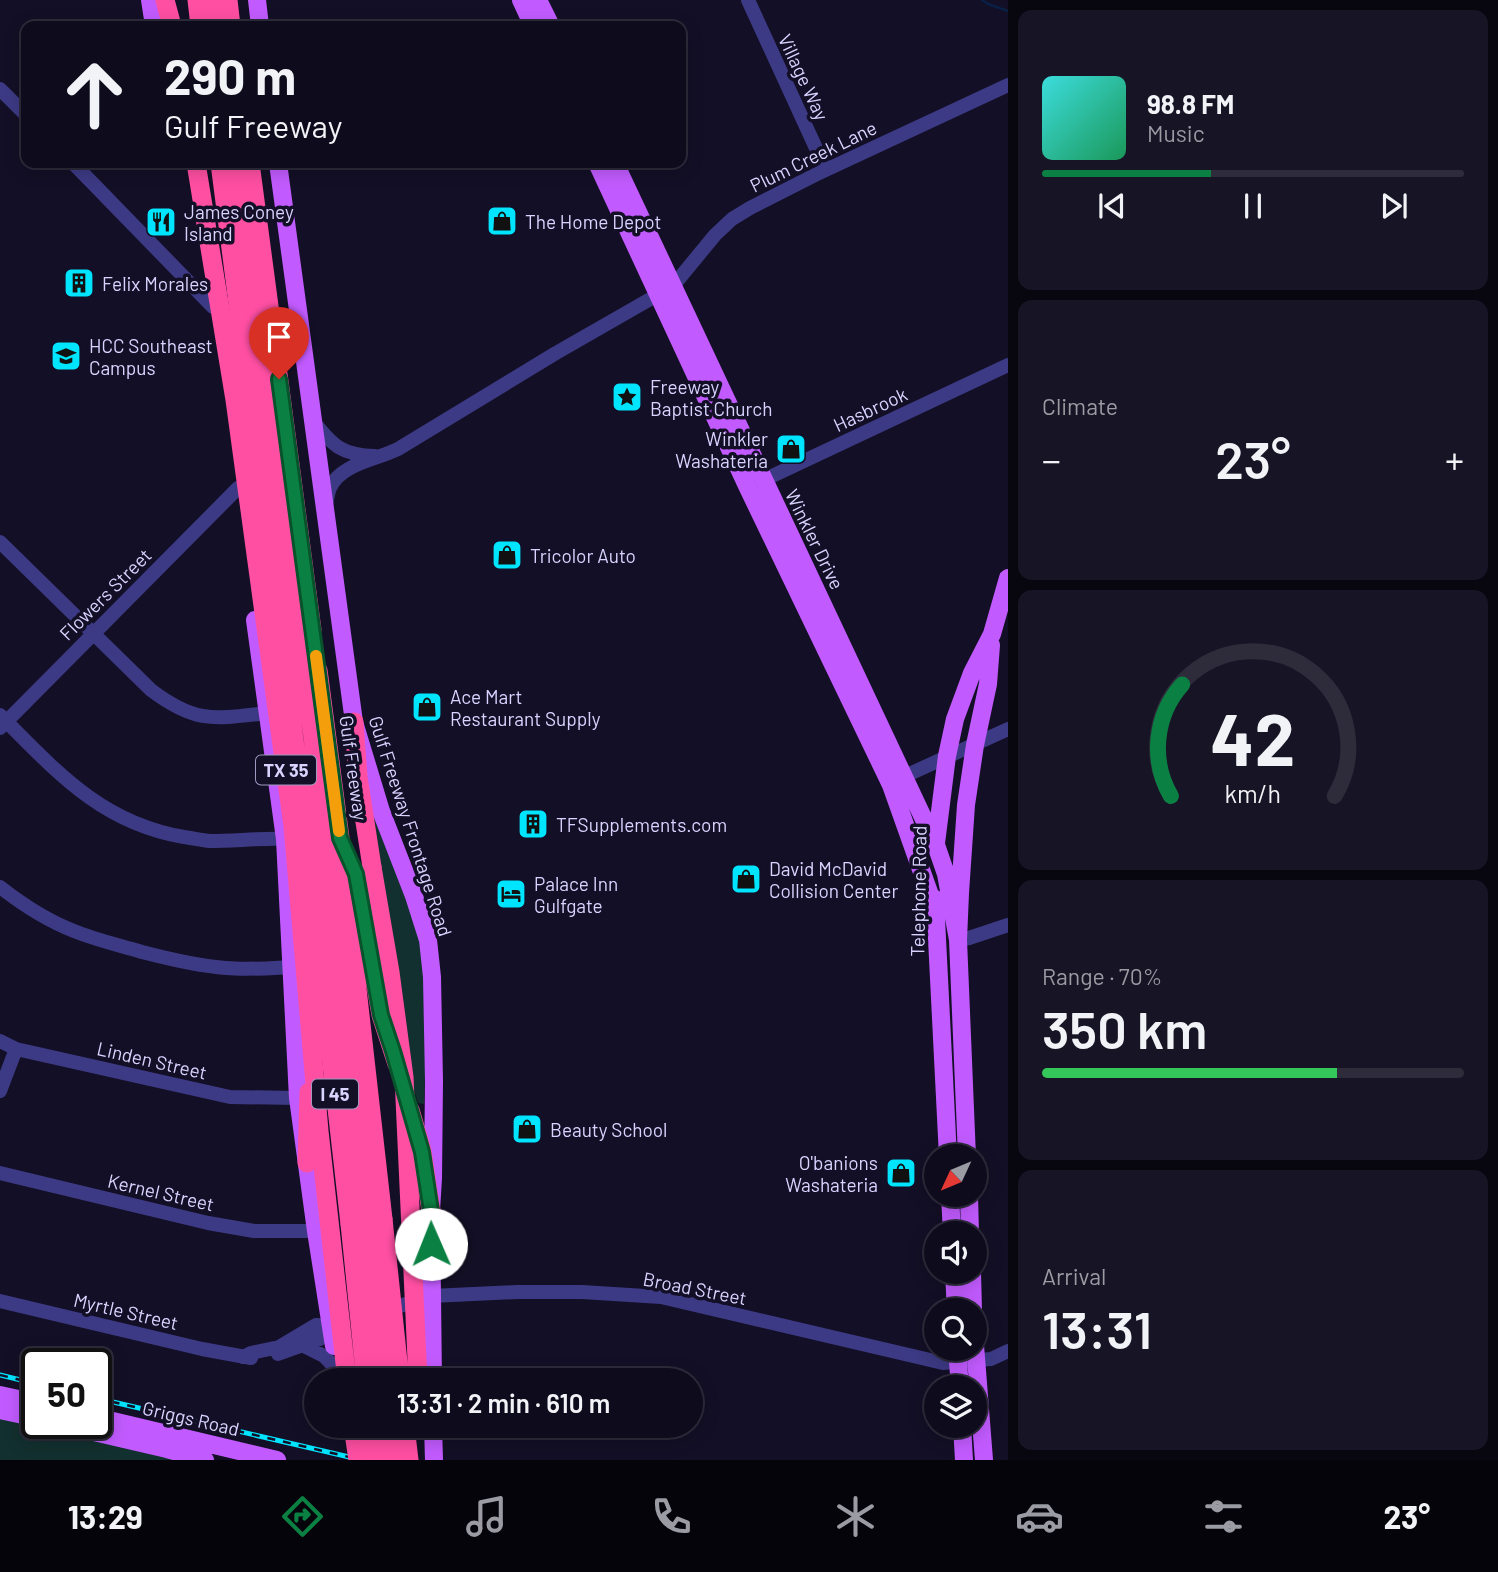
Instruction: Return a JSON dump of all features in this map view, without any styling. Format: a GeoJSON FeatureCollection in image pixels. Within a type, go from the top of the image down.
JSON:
{"type":"FeatureCollection","features":[{"type":"Feature","properties":{"kind":"highway"},"geometry":{"type":"LineString","coordinates":[[165,0],[172,21]]}},
{"type":"Feature","properties":{"kind":"highway"},"geometry":{"type":"LineString","coordinates":[[172,0],[174,21]]}},
{"type":"Feature","properties":{"kind":"highway"},"geometry":{"type":"LineString","coordinates":[[197,0],[199,21]]}},
{"type":"Feature","properties":{"kind":"highway"},"geometry":{"type":"LineString","coordinates":[[213,0],[215,21]]}},
{"type":"Feature","properties":{"kind":"highway"},"geometry":{"type":"LineString","coordinates":[[228,0],[230,21]]}},
{"type":"Feature","properties":{"kind":"highway","name":"TX 35"},"geometry":{"type":"LineString","coordinates":[[198,168],[235,400],[293,826],[341,1368]]}},
{"type":"Feature","properties":{"kind":"highway"},"geometry":{"type":"LineString","coordinates":[[209,168],[225,200]]}},
{"type":"Feature","properties":{"kind":"highway","name":"Gulf Freeway"},"geometry":{"type":"LineString","coordinates":[[221,168],[306,833],[320,963],[367,1222],[397,1368]]}},
{"type":"Feature","properties":{"kind":"highway","name":"Gulf Freeway"},"geometry":{"type":"LineString","coordinates":[[235,168],[311,724],[383,1368]]}},
{"type":"Feature","properties":{"kind":"highway","name":"Gulf Freeway"},"geometry":{"type":"LineString","coordinates":[[251,168],[340,838],[367,1222],[366,1368]]}},
{"type":"Feature","properties":{"kind":"highway"},"geometry":{"type":"LineString","coordinates":[[354,722],[358,777],[404,1077],[417,1368]]}},
{"type":"Feature","properties":{"kind":"highway"},"geometry":{"type":"LineString","coordinates":[[340,838],[356,874],[381,1015],[422,1152],[431,1211]]}},
{"type":"Feature","properties":{"kind":"highway"},"geometry":{"type":"LineString","coordinates":[[307,1163],[311,990],[320,963]]}},
{"type":"Feature","properties":{"kind":"highway"},"geometry":{"type":"LineString","coordinates":[[355,1438],[358,1460]]}},
{"type":"Feature","properties":{"kind":"highway"},"geometry":{"type":"LineString","coordinates":[[373,1438],[376,1460]]}},
{"type":"Feature","properties":{"kind":"highway"},"geometry":{"type":"LineString","coordinates":[[394,1438],[404,1460]]}},
{"type":"Feature","properties":{"kind":"highway"},"geometry":{"type":"LineString","coordinates":[[404,1460],[405,1438]]}},
{"type":"Feature","properties":{"kind":"highway"},"geometry":{"type":"LineString","coordinates":[[404,1460],[412,1438]]}},
{"type":"Feature","properties":{"kind":"main road"},"geometry":{"type":"LineString","coordinates":[[150,0],[153,21]]}},
{"type":"Feature","properties":{"kind":"main road"},"geometry":{"type":"LineString","coordinates":[[257,0],[259,21]]}},
{"type":"Feature","properties":{"kind":"main road"},"geometry":{"type":"LineString","coordinates":[[521,0],[539,16]]}},
{"type":"Feature","properties":{"kind":"main road"},"geometry":{"type":"LineString","coordinates":[[191,168],[213,307],[285,839],[298,1098],[316,1231],[340,1368]]}},
{"type":"Feature","properties":{"kind":"main road","name":"Gulf Freeway Frontage Road"},"geometry":{"type":"LineString","coordinates":[[279,168],[354,722],[381,811],[428,940],[432,977],[434,1081],[431,1211],[433,1368]]}},
{"type":"Feature","properties":{"kind":"main road","name":"Winkler Drive"},"geometry":{"type":"LineString","coordinates":[[600,168],[666,290]]}},
{"type":"Feature","properties":{"kind":"main road","name":"Winkler Drive"},"geometry":{"type":"LineString","coordinates":[[617,168],[666,290],[755,484],[898,781],[936,845],[946,874],[958,940]]}},
{"type":"Feature","properties":{"kind":"main road","name":"Telephone Road"},"geometry":{"type":"LineString","coordinates":[[947,1144],[935,909],[936,845],[947,756],[955,719],[972,673],[992,634],[1008,578]]}},
{"type":"Feature","properties":{"kind":"main road","name":"Telephone Road"},"geometry":{"type":"LineString","coordinates":[[966,1144],[958,940],[966,806],[975,744],[988,684],[992,634]]}},
{"type":"Feature","properties":{"kind":"main road","name":"Winkler Drive"},"geometry":{"type":"LineString","coordinates":[[898,781],[935,909]]}},
{"type":"Feature","properties":{"kind":"main road"},"geometry":{"type":"LineString","coordinates":[[967,1361],[984,1460]]}},
{"type":"Feature","properties":{"kind":"main road"},"geometry":{"type":"LineString","coordinates":[[0,1395],[21,1400]]}},
{"type":"Feature","properties":{"kind":"main road"},"geometry":{"type":"LineString","coordinates":[[0,1410],[21,1415]]}},
{"type":"Feature","properties":{"kind":"main road","name":"Griggs Road"},"geometry":{"type":"LineString","coordinates":[[112,1422],[169,1442],[205,1460]]}},
{"type":"Feature","properties":{"kind":"main road","name":"Griggs Road"},"geometry":{"type":"LineString","coordinates":[[112,1432],[277,1460]]}},
{"type":"Feature","properties":{"kind":"main road"},"geometry":{"type":"LineString","coordinates":[[349,1438],[352,1460]]}},
{"type":"Feature","properties":{"kind":"main road"},"geometry":{"type":"LineString","coordinates":[[433,1438],[434,1460]]}},
{"type":"Feature","properties":{"kind":"main road"},"geometry":{"type":"LineString","coordinates":[[963,1438],[964,1460]]}},
{"type":"Feature","properties":{"kind":"street","name":"Village Way"},"geometry":{"type":"LineString","coordinates":[[748,0],[826,170]]}},
{"type":"Feature","properties":{"kind":"street","name":"Plum Creek Lane"},"geometry":{"type":"LineString","coordinates":[[666,290],[715,235],[732,219],[750,208],[1008,85]]}},
{"type":"Feature","properties":{"kind":"street"},"geometry":{"type":"LineString","coordinates":[[0,89],[21,110]]}},
{"type":"Feature","properties":{"kind":"street"},"geometry":{"type":"LineString","coordinates":[[79,168],[213,307]]}},
{"type":"Feature","properties":{"kind":"street"},"geometry":{"type":"LineString","coordinates":[[326,508],[331,485],[355,465],[383,457],[666,290]]}},
{"type":"Feature","properties":{"kind":"street","name":"Hasbrook"},"geometry":{"type":"LineString","coordinates":[[755,484],[1008,365]]}},
{"type":"Feature","properties":{"kind":"street"},"geometry":{"type":"LineString","coordinates":[[314,422],[338,448],[357,455],[383,457]]}},
{"type":"Feature","properties":{"kind":"street","name":"Flowers Street"},"geometry":{"type":"LineString","coordinates":[[2,722],[238,488]]}},
{"type":"Feature","properties":{"kind":"street"},"geometry":{"type":"LineString","coordinates":[[0,541],[151,690],[168,703],[204,717],[267,713]]}},
{"type":"Feature","properties":{"kind":"street"},"geometry":{"type":"LineString","coordinates":[[2,722],[92,801],[134,824],[171,835],[209,841],[285,839]]}},
{"type":"Feature","properties":{"kind":"street"},"geometry":{"type":"LineString","coordinates":[[898,781],[1008,729]]}},
{"type":"Feature","properties":{"kind":"street"},"geometry":{"type":"LineString","coordinates":[[0,887],[56,923],[122,946],[193,964],[227,968],[291,967]]}},
{"type":"Feature","properties":{"kind":"street"},"geometry":{"type":"LineString","coordinates":[[958,940],[1008,925]]}},
{"type":"Feature","properties":{"kind":"street","name":"Linden Street"},"geometry":{"type":"LineString","coordinates":[[0,1041],[16,1049],[230,1097],[298,1098]]}},
{"type":"Feature","properties":{"kind":"street"},"geometry":{"type":"LineString","coordinates":[[0,1091],[16,1049]]}},
{"type":"Feature","properties":{"kind":"street","name":"Kernel Street"},"geometry":{"type":"LineString","coordinates":[[0,1173],[208,1223],[254,1231],[316,1231]]}},
{"type":"Feature","properties":{"kind":"street","name":"Broad Street"},"geometry":{"type":"LineString","coordinates":[[331,1326],[431,1296],[582,1292],[661,1297],[924,1359]]}},
{"type":"Feature","properties":{"kind":"street","name":"Myrtle Street"},"geometry":{"type":"LineString","coordinates":[[0,1301],[243,1357],[261,1358],[304,1346],[320,1339],[331,1326]]}},
{"type":"Feature","properties":{"kind":"street","name":"Myrtle Street"},"geometry":{"type":"LineString","coordinates":[[243,1357],[279,1347],[316,1325],[331,1326]]}},
{"type":"Feature","properties":{"kind":"street"},"geometry":{"type":"LineString","coordinates":[[304,1346],[324,1356],[334,1368]]}},
{"type":"Feature","properties":{"kind":"street","name":"Broad Street"},"geometry":{"type":"LineString","coordinates":[[987,1358],[1008,1351]]}},
{"type":"Feature","properties":{"kind":"green space"},"geometry":{"type":"Polygon","coordinates":[[[371,816],[375,816],[416,916],[428,986],[424,1104],[418,1103],[409,1074],[371,816]]]}},
{"type":"Feature","properties":{"kind":"green space"},"geometry":{"type":"Polygon","coordinates":[[[0,1417],[21,1422],[21,1439],[94,1439],[184,1460],[0,1460],[0,1417]]]}},
{"type":"Feature","properties":{"kind":"waterway"},"geometry":{"type":"LineString","coordinates":[[982,0],[1008,11]]}},
{"type":"Feature","properties":{"kind":"railway"},"geometry":{"type":"LineString","coordinates":[[0,1375],[21,1380]]}},
{"type":"Feature","properties":{"kind":"railway"},"geometry":{"type":"LineString","coordinates":[[112,1402],[362,1460]]}},
{"type":"Feature","properties":{"kind":"slow traffic"},"geometry":{"type":"LineString","coordinates":[[316,656],[339,831]]}},
{"type":"Feature","properties":{"kind":"place","name":"The Home Depot"},"geometry":{"type":"Point","coordinates":[502,221]}},
{"type":"Feature","properties":{"kind":"place","name":"James Coney Island"},"geometry":{"type":"Point","coordinates":[161,222]}},
{"type":"Feature","properties":{"kind":"place","name":"Felix Morales"},"geometry":{"type":"Point","coordinates":[79,283]}},
{"type":"Feature","properties":{"kind":"place","name":"HCC Southeast Campus"},"geometry":{"type":"Point","coordinates":[66,356]}},
{"type":"Feature","properties":{"kind":"place","name":"Freeway Baptist Church"},"geometry":{"type":"Point","coordinates":[627,397]}},
{"type":"Feature","properties":{"kind":"place","name":"Winkler Washateria"},"geometry":{"type":"Point","coordinates":[791,449]}},
{"type":"Feature","properties":{"kind":"place","name":"Tricolor Auto"},"geometry":{"type":"Point","coordinates":[507,555]}},
{"type":"Feature","properties":{"kind":"place","name":"Ace Mart Restaurant Supply"},"geometry":{"type":"Point","coordinates":[427,707]}},
{"type":"Feature","properties":{"kind":"place","name":"TFSupplements.com"},"geometry":{"type":"Point","coordinates":[533,824]}},
{"type":"Feature","properties":{"kind":"place","name":"David McDavid Collision Center"},"geometry":{"type":"Point","coordinates":[746,879]}},
{"type":"Feature","properties":{"kind":"place","name":"Palace Inn Gulfgate"},"geometry":{"type":"Point","coordinates":[511,894]}},
{"type":"Feature","properties":{"kind":"place","name":"Beauty School"},"geometry":{"type":"Point","coordinates":[527,1129]}},
{"type":"Feature","properties":{"kind":"place","name":"O'banions Washateria"},"geometry":{"type":"Point","coordinates":[901,1173]}},
{"type":"Feature","properties":{"kind":"route"},"geometry":{"type":"LineString","coordinates":[[279,379],[340,838],[356,874],[381,1015],[422,1152],[431,1211],[431,1244]]}}]}
